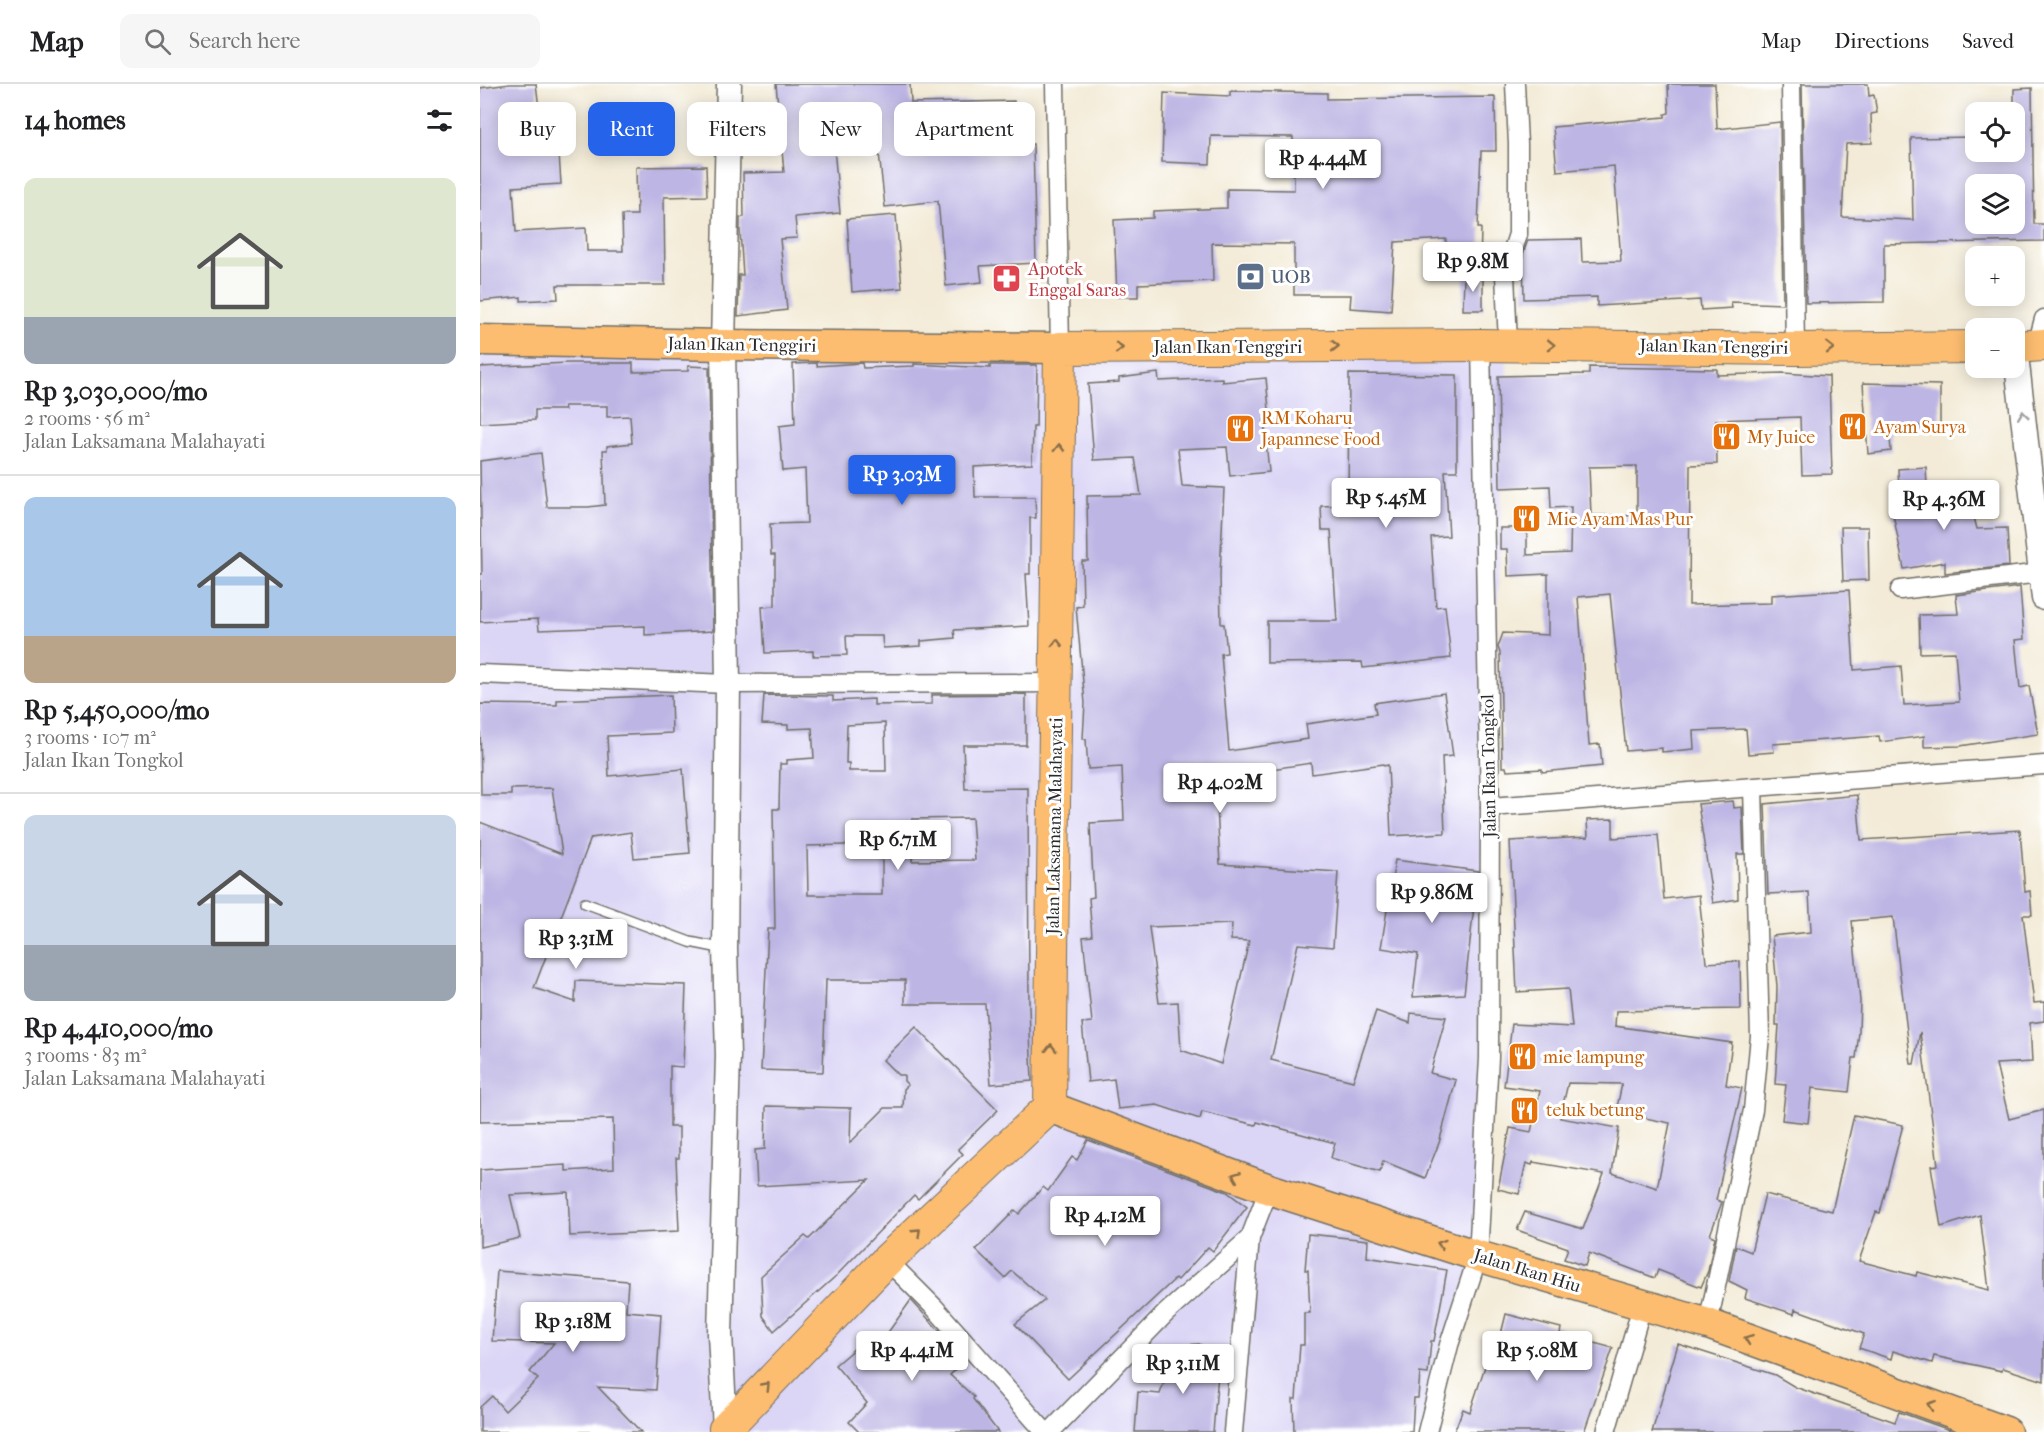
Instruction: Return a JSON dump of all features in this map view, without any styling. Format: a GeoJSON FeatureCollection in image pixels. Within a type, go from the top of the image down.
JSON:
{"type":"FeatureCollection","features":[{"type":"Feature","properties":{"kind":"highway","name":"Jalan Ikan Tenggiri"},"geometry":{"type":"LineString","coordinates":[[1060,348],[1495,345],[1795,349],[1965,347]]}},
{"type":"Feature","properties":{"kind":"highway","name":"Jalan Laksamana Malahayati"},"geometry":{"type":"LineString","coordinates":[[1050,1107],[1060,348]]}},
{"type":"Feature","properties":{"kind":"highway"},"geometry":{"type":"LineString","coordinates":[[724,1431],[887,1260],[1050,1107]]}},
{"type":"Feature","properties":{"kind":"main road","name":"Jalan Ikan Tenggiri"},"geometry":{"type":"LineString","coordinates":[[480,340],[1060,348]]}},
{"type":"Feature","properties":{"kind":"main road","name":"Jalan Ikan Hiu"},"geometry":{"type":"LineString","coordinates":[[1050,1107],[1269,1189],[1478,1256],[1708,1324],[2006,1432]]}},
{"type":"Feature","properties":{"kind":"street"},"geometry":{"type":"LineString","coordinates":[[724,1431],[720,1334],[728,1056],[725,949],[728,684],[723,345],[729,84]]}},
{"type":"Feature","properties":{"kind":"street","name":"Jalan Laksamana Malahayati"},"geometry":{"type":"LineString","coordinates":[[1055,84],[1060,348]]}},
{"type":"Feature","properties":{"kind":"street","name":"Jalan Ikan Tongkol"},"geometry":{"type":"LineString","coordinates":[[1427,1432],[1449,1345],[1478,1256],[1489,1058],[1495,345],[1505,274],[1518,234],[1515,84]]}},
{"type":"Feature","properties":{"kind":"street"},"geometry":{"type":"LineString","coordinates":[[1791,84],[1795,349]]}},
{"type":"Feature","properties":{"kind":"street"},"geometry":{"type":"LineString","coordinates":[[2031,341],[2044,598]]}},
{"type":"Feature","properties":{"kind":"street"},"geometry":{"type":"LineString","coordinates":[[1900,590],[2041,573]]}},
{"type":"Feature","properties":{"kind":"street"},"geometry":{"type":"LineString","coordinates":[[480,674],[728,684],[1057,683]]}},
{"type":"Feature","properties":{"kind":"street"},"geometry":{"type":"LineString","coordinates":[[1490,807],[2044,765]]}},
{"type":"Feature","properties":{"kind":"street"},"geometry":{"type":"LineString","coordinates":[[1708,1324],[1753,1110],[1760,1036],[1753,788]]}},
{"type":"Feature","properties":{"kind":"street"},"geometry":{"type":"LineString","coordinates":[[1233,1432],[1250,1238],[1269,1189]]}},
{"type":"Feature","properties":{"kind":"street"},"geometry":{"type":"LineString","coordinates":[[1050,1432],[1166,1313],[1250,1238]]}},
{"type":"Feature","properties":{"kind":"street"},"geometry":{"type":"LineString","coordinates":[[887,1260],[934,1307],[1045,1432]]}},
{"type":"Feature","properties":{"kind":"street"},"geometry":{"type":"LineString","coordinates":[[1606,1432],[1642,1306]]}},
{"type":"Feature","properties":{"kind":"lane"},"geometry":{"type":"LineString","coordinates":[[585,903],[690,942],[725,949]]}},
{"type":"Feature","properties":{"kind":"shaded area"},"geometry":{"type":"Polygon","coordinates":[[[480,336],[1508,345],[1490,807],[1479,1246],[1427,1432],[480,1432],[480,336]]]}},
{"type":"Feature","properties":{"kind":"building"},"geometry":{"type":"Polygon","coordinates":[[[510,84],[536,84],[538,102],[498,102],[498,156],[559,156],[561,184],[513,187],[516,232],[586,228],[587,251],[623,251],[622,215],[637,215],[636,167],[706,166],[707,196],[664,197],[665,285],[557,285],[558,299],[521,301],[521,297],[480,301],[480,88],[510,84]]]}},
{"type":"Feature","properties":{"kind":"building"},"geometry":{"type":"Polygon","coordinates":[[[776,84],[910,84],[911,102],[894,102],[894,156],[1033,156],[1036,263],[980,266],[982,282],[946,286],[938,201],[885,207],[879,156],[882,156],[882,102],[799,102],[799,156],[835,156],[840,213],[795,217],[797,238],[780,239],[787,310],[738,316],[739,275],[743,275],[740,218],[744,217],[743,173],[784,172],[783,156],[787,156],[787,102],[778,102],[776,84]]]}},
{"type":"Feature","properties":{"kind":"building"},"geometry":{"type":"Polygon","coordinates":[[[1668,84],[1715,84],[1717,129],[1780,122],[1783,304],[1731,302],[1732,308],[1701,310],[1700,300],[1597,306],[1597,297],[1524,299],[1523,254],[1528,240],[1581,239],[1582,262],[1621,261],[1614,166],[1557,171],[1553,127],[1665,117],[1665,114],[1669,113],[1668,84]]]}},
{"type":"Feature","properties":{"kind":"building"},"geometry":{"type":"Polygon","coordinates":[[[1802,84],[1868,84],[1869,96],[1874,95],[1877,113],[1871,114],[1872,143],[1846,144],[1842,217],[1913,220],[1911,138],[1965,137],[1965,162],[2025,162],[2025,102],[2014,102],[2014,89],[2032,88],[2034,224],[2044,224],[2044,241],[1884,244],[1884,302],[1806,303],[1802,84]]]}},
{"type":"Feature","properties":{"kind":"building"},"geometry":{"type":"Polygon","coordinates":[[[1230,91],[1327,93],[1327,99],[1495,97],[1496,151],[1481,151],[1478,228],[1481,228],[1480,269],[1445,268],[1446,239],[1395,242],[1391,311],[1350,308],[1351,295],[1294,295],[1294,244],[1212,243],[1213,281],[1138,284],[1138,297],[1117,297],[1114,220],[1153,218],[1153,211],[1227,208],[1227,189],[1294,190],[1293,137],[1211,136],[1210,164],[1162,162],[1164,93],[1230,96],[1230,91]]]}},
{"type":"Feature","properties":{"kind":"building"},"geometry":{"type":"Polygon","coordinates":[[[1014,101],[1014,102],[962,102],[1014,101]]]}},
{"type":"Feature","properties":{"kind":"building"},"geometry":{"type":"Polygon","coordinates":[[[896,215],[902,288],[852,292],[847,219],[896,215]]]}},
{"type":"Feature","properties":{"kind":"building"},"geometry":{"type":"Polygon","coordinates":[[[1464,276],[1483,277],[1483,310],[1463,310],[1464,276]]]}},
{"type":"Feature","properties":{"kind":"building"},"geometry":{"type":"Polygon","coordinates":[[[633,363],[633,372],[688,371],[688,366],[709,367],[713,631],[645,635],[645,626],[539,630],[538,619],[480,622],[480,574],[482,574],[480,461],[541,453],[547,507],[605,505],[603,450],[607,450],[607,446],[632,443],[630,416],[607,417],[607,406],[564,406],[565,410],[535,410],[535,420],[480,423],[480,367],[633,363]]]}},
{"type":"Feature","properties":{"kind":"building"},"geometry":{"type":"Polygon","coordinates":[[[817,363],[817,366],[862,363],[863,368],[914,366],[914,364],[990,368],[990,365],[1037,365],[1036,427],[1033,427],[1032,464],[974,467],[975,497],[1035,497],[1036,518],[1030,518],[1030,574],[1026,574],[1029,626],[954,630],[955,638],[921,641],[921,646],[883,648],[882,636],[846,636],[847,655],[813,656],[813,651],[765,653],[762,607],[775,606],[775,555],[771,555],[770,524],[807,523],[805,469],[783,471],[779,426],[795,424],[793,364],[817,363]]]}},
{"type":"Feature","properties":{"kind":"building"},"geometry":{"type":"Polygon","coordinates":[[[1589,367],[1717,369],[1717,375],[1783,373],[1829,376],[1832,474],[1802,475],[1800,417],[1716,420],[1717,464],[1690,465],[1689,605],[1771,603],[1771,595],[1849,590],[1854,670],[1901,666],[1904,705],[1959,702],[1955,652],[1920,653],[1919,615],[1958,614],[1956,595],[2020,587],[2024,639],[2015,640],[2020,688],[2029,686],[2038,734],[1960,746],[1924,747],[1924,736],[1880,742],[1879,736],[1773,744],[1774,752],[1748,754],[1746,729],[1693,731],[1694,749],[1662,752],[1662,748],[1626,751],[1610,594],[1578,597],[1589,745],[1600,744],[1602,766],[1542,772],[1542,769],[1507,771],[1506,767],[1502,767],[1498,647],[1503,633],[1548,635],[1548,574],[1508,576],[1507,549],[1500,549],[1500,528],[1527,528],[1527,555],[1570,553],[1571,507],[1551,508],[1550,486],[1500,488],[1498,376],[1589,374],[1589,367]],[[1637,466],[1589,467],[1591,515],[1637,516],[1637,466]]]}},
{"type":"Feature","properties":{"kind":"building"},"geometry":{"type":"Polygon","coordinates":[[[1158,373],[1159,381],[1222,378],[1222,382],[1266,378],[1270,420],[1264,420],[1269,472],[1230,476],[1227,447],[1178,449],[1182,486],[1224,488],[1220,575],[1221,624],[1224,624],[1227,653],[1221,654],[1229,751],[1308,739],[1306,724],[1376,714],[1374,703],[1444,693],[1453,756],[1442,757],[1445,833],[1391,836],[1388,765],[1312,774],[1311,763],[1232,775],[1232,785],[1216,787],[1220,864],[1338,872],[1333,947],[1298,944],[1271,1060],[1353,1081],[1376,1011],[1410,1023],[1411,1013],[1446,1017],[1430,1073],[1456,1080],[1439,1143],[1425,1178],[1383,1161],[1380,1172],[1331,1158],[1335,1143],[1257,1122],[1256,1125],[1202,1112],[1200,1119],[1157,1105],[1118,1109],[1114,1079],[1088,1082],[1082,1023],[1092,1022],[1083,937],[1092,936],[1089,898],[1094,897],[1090,823],[1124,821],[1122,767],[1088,769],[1086,739],[1083,739],[1085,703],[1076,607],[1083,606],[1082,561],[1088,561],[1087,496],[1141,495],[1135,458],[1094,460],[1088,384],[1119,382],[1119,378],[1158,373]],[[1232,924],[1149,927],[1159,1003],[1178,1002],[1181,1050],[1221,1064],[1249,941],[1231,940],[1232,924]]]}},
{"type":"Feature","properties":{"kind":"building"},"geometry":{"type":"Polygon","coordinates":[[[1349,374],[1457,375],[1457,471],[1445,471],[1449,536],[1431,537],[1436,607],[1445,606],[1451,658],[1363,668],[1362,662],[1267,663],[1267,621],[1337,621],[1331,530],[1322,530],[1321,506],[1348,505],[1349,374]]]}},
{"type":"Feature","properties":{"kind":"building"},"geometry":{"type":"Polygon","coordinates":[[[1863,383],[1940,385],[1940,426],[1889,425],[1891,451],[1868,454],[1863,383]]]}},
{"type":"Feature","properties":{"kind":"building"},"geometry":{"type":"Polygon","coordinates":[[[1926,467],[1928,506],[1969,497],[1977,529],[2007,528],[2009,566],[1945,573],[1945,562],[1904,569],[1892,509],[1900,508],[1898,469],[1926,467]]]}},
{"type":"Feature","properties":{"kind":"building"},"geometry":{"type":"Polygon","coordinates":[[[1841,527],[1868,527],[1869,580],[1843,581],[1841,527]]]}},
{"type":"Feature","properties":{"kind":"building"},"geometry":{"type":"Polygon","coordinates":[[[1026,694],[1026,745],[963,745],[965,789],[1028,788],[1029,1007],[1032,1081],[991,1084],[985,1004],[905,1004],[905,980],[826,980],[823,1072],[761,1070],[768,929],[775,929],[773,809],[779,809],[780,764],[787,764],[787,760],[814,758],[812,728],[788,729],[788,725],[762,724],[764,695],[833,696],[833,701],[874,699],[874,705],[932,704],[932,695],[1026,694]],[[885,723],[847,725],[846,763],[849,763],[849,771],[886,771],[885,723]],[[972,818],[912,819],[912,861],[975,860],[972,818]],[[882,844],[807,846],[808,895],[882,895],[882,844]]]}},
{"type":"Feature","properties":{"kind":"building"},"geometry":{"type":"Polygon","coordinates":[[[671,695],[672,733],[607,736],[609,776],[683,769],[690,853],[634,858],[631,832],[591,838],[534,988],[575,1002],[576,981],[686,985],[683,1067],[670,1066],[670,1127],[679,1127],[679,1158],[676,1158],[679,1231],[570,1236],[568,1192],[510,1195],[520,1238],[480,1247],[480,1170],[566,1165],[566,1171],[614,1168],[613,1119],[480,1122],[480,822],[562,854],[552,788],[511,789],[511,795],[481,795],[480,704],[557,705],[557,700],[671,695]]]}},
{"type":"Feature","properties":{"kind":"building"},"geometry":{"type":"Polygon","coordinates":[[[1857,795],[1861,840],[2020,830],[2025,892],[2030,891],[2032,915],[2023,915],[2034,1003],[2044,1002],[2044,1021],[2030,1023],[2032,1062],[1996,1064],[2009,1119],[2044,1110],[2044,1381],[2003,1368],[2002,1371],[1934,1356],[1932,1363],[1893,1351],[1891,1359],[1859,1348],[1864,1334],[1795,1309],[1794,1314],[1745,1298],[1747,1290],[1729,1281],[1736,1246],[1751,1252],[1765,1194],[1832,1211],[1854,1115],[1903,1125],[1880,1213],[1876,1212],[1859,1261],[1916,1276],[1917,1272],[1989,1290],[1980,1215],[1941,1227],[1931,1166],[1938,1165],[1920,1032],[1914,1064],[1911,1064],[1893,917],[1852,921],[1860,1001],[1856,1058],[1853,1058],[1849,1092],[1812,1088],[1808,1123],[1782,1120],[1786,1085],[1775,1084],[1779,1025],[1776,1025],[1777,986],[1772,936],[1811,932],[1809,892],[1768,894],[1765,804],[1857,795]]]}},
{"type":"Feature","properties":{"kind":"building"},"geometry":{"type":"Polygon","coordinates":[[[1733,801],[1734,808],[1742,807],[1744,854],[1737,854],[1738,899],[1713,903],[1698,804],[1733,801]]]}},
{"type":"Feature","properties":{"kind":"building"},"geometry":{"type":"Polygon","coordinates":[[[1613,819],[1613,838],[1658,835],[1664,899],[1699,895],[1706,963],[1740,961],[1741,1009],[1616,1011],[1615,1026],[1732,1043],[1726,1085],[1742,1088],[1716,1200],[1722,1202],[1710,1235],[1715,1237],[1708,1271],[1701,1287],[1658,1270],[1655,1278],[1589,1253],[1585,1266],[1564,1259],[1568,1248],[1517,1230],[1525,1212],[1583,1229],[1604,1174],[1533,1162],[1532,1165],[1526,1163],[1519,1194],[1498,1189],[1510,1128],[1531,1132],[1540,1091],[1504,1086],[1512,1024],[1572,1027],[1568,989],[1517,992],[1510,841],[1588,837],[1587,820],[1613,819]],[[1568,1083],[1560,1118],[1619,1128],[1612,1173],[1657,1188],[1670,1123],[1616,1112],[1622,1084],[1568,1083]]]}},
{"type":"Feature","properties":{"kind":"building"},"geometry":{"type":"Polygon","coordinates":[[[1395,860],[1478,871],[1464,994],[1413,997],[1418,954],[1381,948],[1395,860]]]}},
{"type":"Feature","properties":{"kind":"building"},"geometry":{"type":"Polygon","coordinates":[[[916,1027],[998,1110],[958,1149],[963,1154],[918,1199],[914,1195],[837,1275],[774,1331],[763,1316],[761,1276],[805,1236],[809,1239],[869,1180],[757,1186],[755,1150],[765,1149],[766,1106],[851,1108],[850,1143],[885,1108],[903,1108],[904,1089],[908,1085],[904,1081],[904,1075],[898,1075],[883,1060],[916,1027]]]}},
{"type":"Feature","properties":{"kind":"building"},"geometry":{"type":"Polygon","coordinates":[[[1088,1140],[1227,1192],[1247,1207],[1213,1251],[1208,1247],[1178,1280],[1176,1278],[1068,1379],[1015,1324],[1045,1300],[1012,1271],[1005,1278],[976,1250],[1015,1210],[1019,1214],[1043,1187],[1048,1191],[1072,1157],[1077,1160],[1088,1140]]]}},
{"type":"Feature","properties":{"kind":"building"},"geometry":{"type":"Polygon","coordinates":[[[1308,1234],[1368,1240],[1367,1257],[1447,1270],[1434,1341],[1431,1341],[1428,1374],[1420,1373],[1418,1398],[1414,1398],[1412,1432],[1294,1432],[1293,1399],[1296,1399],[1300,1345],[1304,1345],[1304,1313],[1310,1313],[1308,1270],[1305,1270],[1308,1234]]]}},
{"type":"Feature","properties":{"kind":"building"},"geometry":{"type":"Polygon","coordinates":[[[497,1271],[628,1281],[626,1311],[661,1314],[656,1390],[598,1387],[641,1432],[480,1432],[480,1407],[492,1396],[505,1411],[538,1379],[530,1372],[554,1343],[492,1341],[497,1271]]]}},
{"type":"Feature","properties":{"kind":"building"},"geometry":{"type":"Polygon","coordinates":[[[911,1300],[966,1360],[950,1375],[974,1397],[973,1399],[998,1432],[859,1432],[849,1422],[867,1403],[835,1365],[868,1337],[877,1348],[911,1300]]]}},
{"type":"Feature","properties":{"kind":"building"},"geometry":{"type":"Polygon","coordinates":[[[1506,1314],[1561,1328],[1560,1334],[1613,1348],[1584,1432],[1454,1432],[1463,1409],[1470,1412],[1491,1348],[1497,1350],[1506,1314]]]}},
{"type":"Feature","properties":{"kind":"building"},"geometry":{"type":"Polygon","coordinates":[[[1199,1344],[1211,1351],[1219,1362],[1213,1432],[1135,1432],[1138,1392],[1160,1394],[1174,1354],[1186,1345],[1199,1344]]]}},
{"type":"Feature","properties":{"kind":"building"},"geometry":{"type":"Polygon","coordinates":[[[1678,1344],[1775,1375],[1795,1387],[1895,1422],[1899,1412],[1955,1432],[1652,1432],[1678,1344]]]}},
{"type":"Feature","properties":{"kind":"place","name":"UOB"},"geometry":{"type":"Point","coordinates":[1250,277]}},
{"type":"Feature","properties":{"kind":"place","name":"Apotek Enggal Saras"},"geometry":{"type":"Point","coordinates":[1007,279]}},
{"type":"Feature","properties":{"kind":"place","name":"Ayam Surya"},"geometry":{"type":"Point","coordinates":[1853,427]}},
{"type":"Feature","properties":{"kind":"place","name":"RM Koharu Japannese Food"},"geometry":{"type":"Point","coordinates":[1240,428]}},
{"type":"Feature","properties":{"kind":"place","name":"My Juice"},"geometry":{"type":"Point","coordinates":[1726,437]}},
{"type":"Feature","properties":{"kind":"place","name":"Mie Ayam Mas Pur"},"geometry":{"type":"Point","coordinates":[1526,519]}},
{"type":"Feature","properties":{"kind":"place","name":"mie lampung"},"geometry":{"type":"Point","coordinates":[1522,1057]}},
{"type":"Feature","properties":{"kind":"place","name":"teluk betung"},"geometry":{"type":"Point","coordinates":[1525,1110]}}]}
